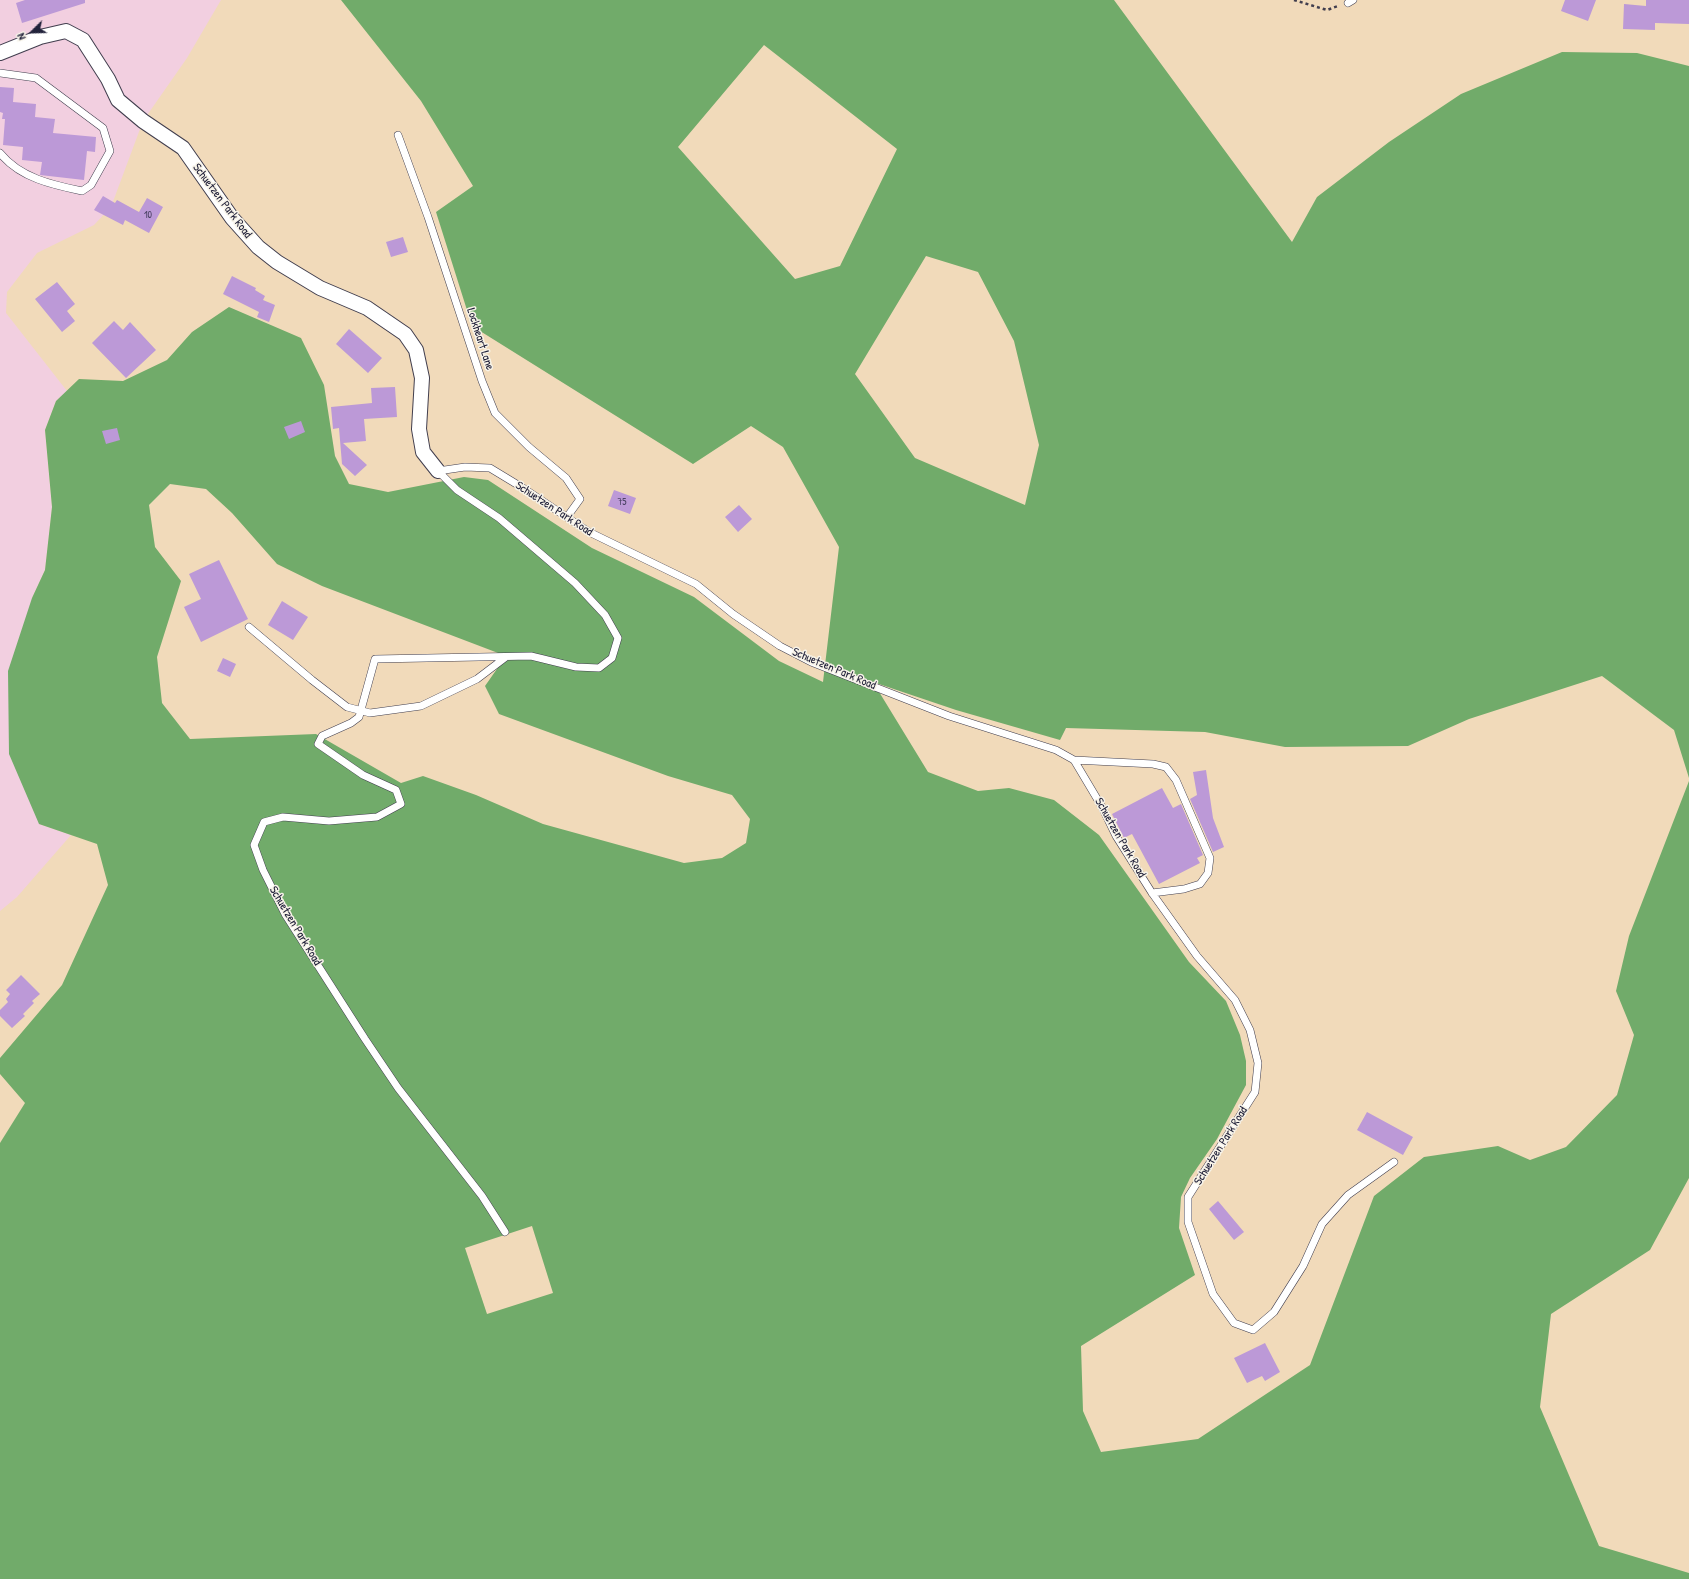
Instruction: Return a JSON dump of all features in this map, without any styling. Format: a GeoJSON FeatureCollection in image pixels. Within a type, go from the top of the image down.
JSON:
{"type":"FeatureCollection","features":[{"type":"Feature","properties":{"kind":"street","name":"Schuetzen Park Road"},"geometry":{"type":"LineString","coordinates":[[0,52],[40,37],[66,31],[84,40],[108,79],[118,100],[144,121],[183,148],[232,218],[258,247],[277,262],[320,288],[367,308],[405,334],[416,350],[422,378],[419,429],[423,452],[438,471]]}},
{"type":"Feature","properties":{"kind":"lane"},"geometry":{"type":"LineString","coordinates":[[0,73],[36,78],[103,128],[110,151],[91,185],[82,191],[45,183],[23,171],[0,153]]}},
{"type":"Feature","properties":{"kind":"lane","name":"Lockheart Lane"},"geometry":{"type":"LineString","coordinates":[[398,135],[428,217],[482,381],[495,413],[530,447],[566,478],[573,488],[580,499],[567,517]]}},
{"type":"Feature","properties":{"kind":"lane","name":"Schuetzen Park Road"},"geometry":{"type":"LineString","coordinates":[[438,471],[464,467],[490,468],[589,532],[696,584],[739,618],[780,646],[810,662],[949,716],[1056,750],[1074,760],[1102,807],[1116,836],[1152,893],[1197,956],[1235,1000],[1250,1030],[1258,1063],[1254,1092],[1188,1197],[1188,1222],[1205,1271],[1214,1294],[1234,1323],[1253,1330],[1274,1312],[1303,1266],[1322,1224],[1348,1195],[1394,1162]]}},
{"type":"Feature","properties":{"kind":"lane","name":"Schuetzen Park Road"},"geometry":{"type":"LineString","coordinates":[[438,471],[457,490],[499,518],[558,568],[606,615],[618,638],[612,658],[599,668],[576,667],[531,656],[375,659],[362,711],[359,717],[351,723],[322,736],[318,744],[362,775],[396,790],[401,804],[377,817],[329,821],[283,817],[264,822],[254,845],[263,870],[285,914],[365,1039],[398,1088],[482,1196],[505,1232]]}},
{"type":"Feature","properties":{"kind":"lane"},"geometry":{"type":"LineString","coordinates":[[249,627],[312,680],[347,707],[370,713],[421,706],[477,679],[507,656]]}},
{"type":"Feature","properties":{"kind":"lane"},"geometry":{"type":"LineString","coordinates":[[1074,760],[1153,764],[1166,767],[1176,780],[1210,858],[1208,873],[1200,884],[1184,889],[1152,893]]}},
{"type":"Feature","properties":{"kind":"path"},"geometry":{"type":"LineString","coordinates":[[1294,0],[1327,10],[1350,1]]}},
{"type":"Feature","properties":{"kind":"shaded area"},"geometry":{"type":"Polygon","coordinates":[[[0,0],[221,0],[187,58],[143,121],[111,207],[94,225],[37,253],[7,292],[6,313],[67,391],[56,401],[45,430],[52,507],[45,570],[32,598],[39,824],[71,835],[17,897],[0,911],[0,0]]]}},
{"type":"Feature","properties":{"kind":"green space"},"geometry":{"type":"Polygon","coordinates":[[[341,0],[1114,0],[1292,242],[1317,197],[1389,142],[1461,94],[1562,52],[1637,53],[1689,66],[1689,778],[1674,730],[1602,676],[1469,719],[1408,746],[1285,747],[1205,732],[1066,728],[1060,740],[956,710],[873,682],[928,772],[978,791],[1009,788],[1054,800],[1099,835],[1189,962],[1226,1001],[1240,1035],[1246,1061],[1246,1085],[1217,1139],[1190,1178],[1181,1197],[1179,1228],[1195,1275],[1081,1346],[1083,1411],[1101,1452],[1198,1439],[1310,1365],[1374,1196],[1424,1157],[1498,1146],[1530,1160],[1566,1147],[1617,1095],[1634,1035],[1616,991],[1629,936],[1689,781],[1689,1178],[1650,1250],[1551,1314],[1540,1407],[1599,1546],[1689,1573],[1689,1579],[0,1579],[0,1143],[25,1103],[0,1074],[0,1058],[62,985],[108,885],[97,844],[39,824],[9,754],[8,671],[32,598],[45,570],[52,507],[45,430],[56,401],[79,379],[123,381],[167,360],[192,332],[229,307],[301,338],[324,385],[335,456],[349,484],[388,492],[464,477],[488,480],[592,548],[694,597],[779,661],[823,682],[839,547],[783,447],[751,426],[693,464],[472,326],[436,212],[473,186],[421,101],[341,0]],[[764,45],[678,147],[795,279],[840,266],[897,149],[764,45]],[[926,256],[855,374],[915,458],[1025,505],[1039,445],[1014,341],[978,272],[926,256]],[[170,484],[149,505],[155,547],[181,581],[157,657],[162,703],[190,739],[316,734],[401,783],[423,776],[476,795],[543,824],[684,863],[722,858],[746,843],[750,819],[732,795],[668,776],[499,714],[485,686],[506,656],[322,586],[277,564],[232,513],[206,489],[170,484]],[[532,1226],[465,1248],[487,1314],[553,1293],[532,1226]]]}},
{"type":"Feature","properties":{"kind":"building"},"geometry":{"type":"Polygon","coordinates":[[[25,0],[85,0],[85,3],[22,23],[16,3],[25,0]]]}},
{"type":"Feature","properties":{"kind":"building"},"geometry":{"type":"Polygon","coordinates":[[[1565,0],[1596,0],[1588,21],[1561,11],[1565,0]]]}},
{"type":"Feature","properties":{"kind":"building"},"geometry":{"type":"Polygon","coordinates":[[[1646,0],[1689,0],[1689,24],[1655,23],[1655,30],[1623,29],[1624,4],[1646,6],[1646,0]]]}},
{"type":"Feature","properties":{"kind":"building"},"geometry":{"type":"Polygon","coordinates":[[[0,87],[14,88],[13,102],[36,104],[35,117],[55,119],[53,133],[96,137],[95,152],[87,151],[84,180],[40,175],[42,162],[22,160],[23,147],[3,145],[5,119],[2,119],[3,113],[0,112],[0,87]]]}},
{"type":"Feature","properties":{"kind":"building"},"geometry":{"type":"Polygon","coordinates":[[[103,196],[115,203],[117,200],[139,212],[147,198],[163,207],[149,233],[125,220],[123,225],[94,210],[103,196]]]}},
{"type":"Feature","properties":{"kind":"building"},"geometry":{"type":"Polygon","coordinates":[[[403,237],[408,252],[391,257],[386,242],[403,237]]]}},
{"type":"Feature","properties":{"kind":"building"},"geometry":{"type":"Polygon","coordinates":[[[232,276],[256,288],[255,290],[265,296],[263,300],[275,305],[269,322],[257,317],[259,312],[223,294],[232,276]]]}},
{"type":"Feature","properties":{"kind":"building"},"geometry":{"type":"Polygon","coordinates":[[[57,282],[75,304],[67,311],[75,321],[62,332],[35,299],[57,282]]]}},
{"type":"Feature","properties":{"kind":"building"},"geometry":{"type":"Polygon","coordinates":[[[114,321],[123,330],[130,322],[156,350],[126,378],[92,343],[114,321]]]}},
{"type":"Feature","properties":{"kind":"building"},"geometry":{"type":"Polygon","coordinates":[[[349,329],[382,358],[368,373],[336,344],[349,329]]]}},
{"type":"Feature","properties":{"kind":"building"},"geometry":{"type":"Polygon","coordinates":[[[395,387],[397,417],[364,419],[366,441],[343,443],[367,465],[355,476],[342,464],[339,428],[333,429],[331,407],[372,403],[371,388],[395,387]]]}},
{"type":"Feature","properties":{"kind":"building"},"geometry":{"type":"Polygon","coordinates":[[[301,421],[305,432],[289,439],[284,427],[301,421]]]}},
{"type":"Feature","properties":{"kind":"building"},"geometry":{"type":"Polygon","coordinates":[[[117,428],[120,440],[106,444],[102,431],[117,428]]]}},
{"type":"Feature","properties":{"kind":"building"},"geometry":{"type":"Polygon","coordinates":[[[614,490],[636,498],[630,514],[608,506],[614,490]]]}},
{"type":"Feature","properties":{"kind":"building"},"geometry":{"type":"Polygon","coordinates":[[[739,505],[752,519],[738,532],[725,517],[739,505]]]}},
{"type":"Feature","properties":{"kind":"building"},"geometry":{"type":"Polygon","coordinates":[[[219,560],[248,619],[201,642],[184,607],[201,599],[189,574],[219,560]]]}},
{"type":"Feature","properties":{"kind":"building"},"geometry":{"type":"Polygon","coordinates":[[[282,601],[308,617],[293,640],[268,625],[282,601]]]}},
{"type":"Feature","properties":{"kind":"building"},"geometry":{"type":"Polygon","coordinates":[[[223,658],[236,664],[230,677],[217,671],[223,658]]]}},
{"type":"Feature","properties":{"kind":"building"},"geometry":{"type":"Polygon","coordinates":[[[1206,770],[1213,818],[1224,847],[1213,852],[1190,799],[1197,795],[1193,772],[1206,770]]]}},
{"type":"Feature","properties":{"kind":"building"},"geometry":{"type":"Polygon","coordinates":[[[1162,788],[1173,808],[1181,804],[1203,855],[1197,858],[1200,863],[1159,884],[1132,834],[1124,838],[1112,814],[1162,788]]]}},
{"type":"Feature","properties":{"kind":"building"},"geometry":{"type":"Polygon","coordinates":[[[21,975],[40,994],[32,1001],[34,1003],[23,1014],[25,1016],[12,1028],[0,1016],[0,1010],[8,1002],[6,999],[10,994],[6,990],[21,975]]]}},
{"type":"Feature","properties":{"kind":"building"},"geometry":{"type":"Polygon","coordinates":[[[1367,1112],[1413,1137],[1403,1155],[1357,1130],[1367,1112]]]}},
{"type":"Feature","properties":{"kind":"building"},"geometry":{"type":"Polygon","coordinates":[[[1218,1201],[1244,1232],[1234,1240],[1209,1209],[1218,1201]]]}},
{"type":"Feature","properties":{"kind":"building"},"geometry":{"type":"Polygon","coordinates":[[[1265,1343],[1280,1372],[1265,1381],[1262,1376],[1247,1383],[1234,1358],[1265,1343]]]}}]}
